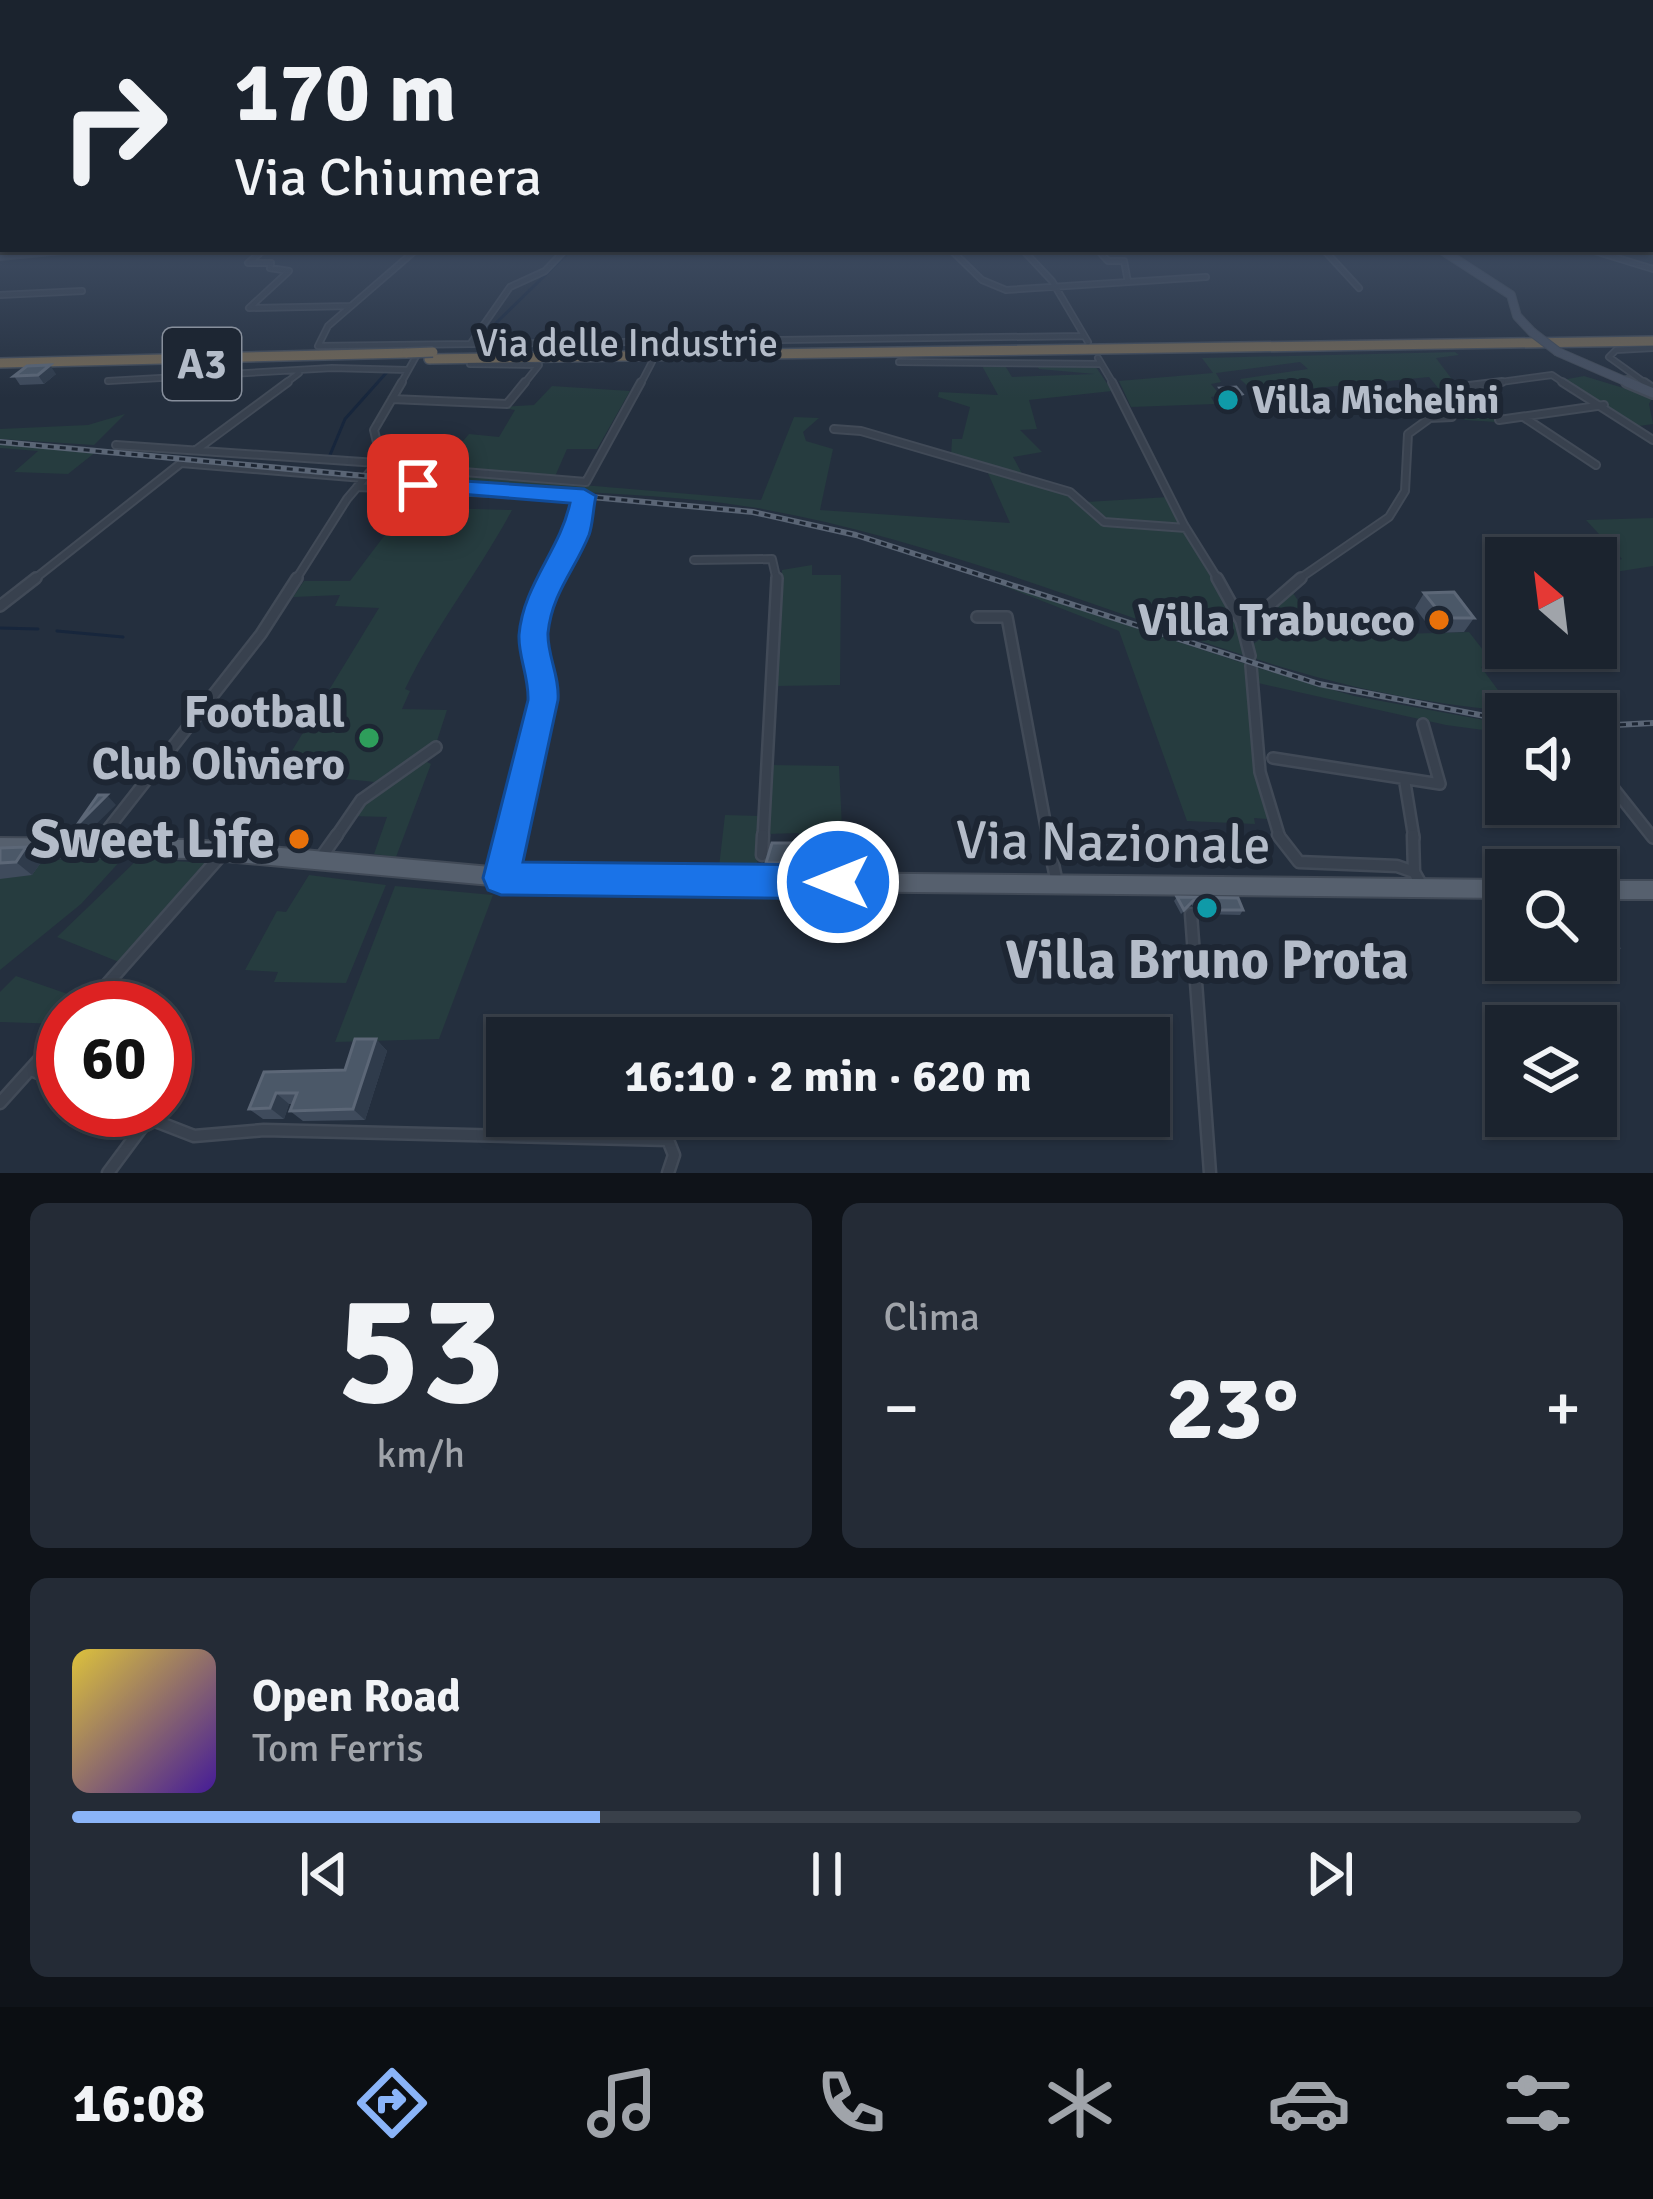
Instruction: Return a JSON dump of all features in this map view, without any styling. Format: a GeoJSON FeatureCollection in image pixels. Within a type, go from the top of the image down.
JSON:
{"type":"FeatureCollection","features":[{"type":"Feature","properties":{"kind":"highway","name":"A3"},"geometry":{"type":"LineString","coordinates":[[0,367],[406,361],[431,356],[1209,352],[1653,341]]}},
{"type":"Feature","properties":{"kind":"main road","name":"Via Nazionale"},"geometry":{"type":"LineString","coordinates":[[0,847],[224,852],[501,878],[762,868],[1057,884],[1189,901],[1418,880],[1485,887]]}},
{"type":"Feature","properties":{"kind":"main road"},"geometry":{"type":"LineString","coordinates":[[1617,890],[1653,890]]}},
{"type":"Feature","properties":{"kind":"street"},"geometry":{"type":"LineString","coordinates":[[271,288],[249,308],[352,306],[373,288]]}},
{"type":"Feature","properties":{"kind":"street"},"geometry":{"type":"LineString","coordinates":[[470,344],[509,288]]}},
{"type":"Feature","properties":{"kind":"street","name":"Via delle Industrie"},"geometry":{"type":"LineString","coordinates":[[352,306],[328,326],[318,346],[1086,339],[1056,288]]}},
{"type":"Feature","properties":{"kind":"street"},"geometry":{"type":"LineString","coordinates":[[1499,288],[1510,295],[1517,316],[1558,352],[1649,389]]}},
{"type":"Feature","properties":{"kind":"street"},"geometry":{"type":"LineString","coordinates":[[0,295],[82,291]]}},
{"type":"Feature","properties":{"kind":"street"},"geometry":{"type":"LineString","coordinates":[[1649,389],[1610,355],[1653,341]]}},
{"type":"Feature","properties":{"kind":"street"},"geometry":{"type":"LineString","coordinates":[[94,847],[261,634],[357,487],[378,464],[383,454],[374,430],[406,361],[423,344]]}},
{"type":"Feature","properties":{"kind":"street"},"geometry":{"type":"LineString","coordinates":[[108,382],[406,361]]}},
{"type":"Feature","properties":{"kind":"street"},"geometry":{"type":"LineString","coordinates":[[899,362],[1100,361],[1133,414],[1186,528],[1247,625],[1267,804],[1276,839],[1299,862],[1397,866],[1418,880]]}},
{"type":"Feature","properties":{"kind":"street"},"geometry":{"type":"LineString","coordinates":[[116,445],[378,464],[526,482],[586,482],[652,362]]}},
{"type":"Feature","properties":{"kind":"street"},"geometry":{"type":"LineString","coordinates":[[391,399],[507,404],[539,365],[470,364]]}},
{"type":"Feature","properties":{"kind":"street"},"geometry":{"type":"LineString","coordinates":[[194,451],[302,370]]}},
{"type":"Feature","properties":{"kind":"street"},"geometry":{"type":"LineString","coordinates":[[1461,387],[1552,375],[1653,440]]}},
{"type":"Feature","properties":{"kind":"street"},"geometry":{"type":"LineString","coordinates":[[1499,420],[1604,405]]}},
{"type":"Feature","properties":{"kind":"street"},"geometry":{"type":"LineString","coordinates":[[1247,625],[1267,603],[1322,568],[1396,508],[1409,482],[1404,447],[1408,434],[1430,418],[1452,417]]}},
{"type":"Feature","properties":{"kind":"street"},"geometry":{"type":"LineString","coordinates":[[1524,417],[1596,465]]}},
{"type":"Feature","properties":{"kind":"street"},"geometry":{"type":"LineString","coordinates":[[834,429],[861,431],[1070,492],[1113,524],[1186,528]]}},
{"type":"Feature","properties":{"kind":"street"},"geometry":{"type":"LineString","coordinates":[[0,606],[181,463],[365,478]]}},
{"type":"Feature","properties":{"kind":"street"},"geometry":{"type":"LineString","coordinates":[[357,487],[584,496],[576,535],[546,582],[537,620],[533,639],[544,674],[543,700],[501,878]]}},
{"type":"Feature","properties":{"kind":"street"},"geometry":{"type":"LineString","coordinates":[[694,560],[752,556],[772,559],[778,567],[762,868]]}},
{"type":"Feature","properties":{"kind":"street"},"geometry":{"type":"LineString","coordinates":[[977,617],[1007,617],[1047,832]]}},
{"type":"Feature","properties":{"kind":"street"},"geometry":{"type":"LineString","coordinates":[[1273,758],[1405,783],[1440,784],[1423,724]]}},
{"type":"Feature","properties":{"kind":"street"},"geometry":{"type":"LineString","coordinates":[[319,862],[361,800],[436,747]]}},
{"type":"Feature","properties":{"kind":"street"},"geometry":{"type":"LineString","coordinates":[[1405,783],[1418,880]]}},
{"type":"Feature","properties":{"kind":"street"},"geometry":{"type":"LineString","coordinates":[[1617,793],[1653,838]]}},
{"type":"Feature","properties":{"kind":"street"},"geometry":{"type":"LineString","coordinates":[[110,981],[224,852]]}},
{"type":"Feature","properties":{"kind":"street"},"geometry":{"type":"LineString","coordinates":[[1053,864],[1057,884]]}},
{"type":"Feature","properties":{"kind":"street"},"geometry":{"type":"LineString","coordinates":[[1189,901],[1210,1173]]}},
{"type":"Feature","properties":{"kind":"street"},"geometry":{"type":"LineString","coordinates":[[0,1103],[36,1064]]}},
{"type":"Feature","properties":{"kind":"street"},"geometry":{"type":"LineString","coordinates":[[31,1070],[36,1072]]}},
{"type":"Feature","properties":{"kind":"street"},"geometry":{"type":"LineString","coordinates":[[192,1135],[264,1130],[668,1140],[674,1155],[668,1173]]}},
{"type":"Feature","properties":{"kind":"street"},"geometry":{"type":"LineString","coordinates":[[108,1173],[135,1137]]}},
{"type":"Feature","properties":{"kind":"green space"},"geometry":{"type":"Polygon","coordinates":[[[1459,355],[1436,358],[1469,402],[1479,401],[1496,422],[1465,420],[1429,377],[1256,394],[1240,379],[1308,369],[1300,362],[1216,373],[1221,382],[1211,384],[1220,395],[1211,397],[1215,404],[1131,407],[1119,381],[1213,373],[1202,358],[1459,355]]]}},
{"type":"Feature","properties":{"kind":"green space"},"geometry":{"type":"Polygon","coordinates":[[[981,364],[1004,364],[1012,377],[1095,374],[1039,369],[1036,364],[1096,367],[1112,391],[1029,400],[1037,429],[1020,430],[1042,452],[1013,457],[1024,477],[951,456],[952,439],[962,439],[970,407],[938,397],[939,392],[998,395],[981,364]]]}},
{"type":"Feature","properties":{"kind":"green space"},"geometry":{"type":"Polygon","coordinates":[[[1584,376],[1653,397],[1649,404],[1653,424],[1639,426],[1562,380],[1584,376]]]}},
{"type":"Feature","properties":{"kind":"green space"},"geometry":{"type":"Polygon","coordinates":[[[552,386],[630,391],[597,449],[567,449],[553,481],[439,469],[469,434],[499,437],[515,410],[497,407],[534,405],[552,386]]]}},
{"type":"Feature","properties":{"kind":"green space"},"geometry":{"type":"Polygon","coordinates":[[[125,414],[94,445],[0,439],[0,429],[88,425],[125,414]]]}},
{"type":"Feature","properties":{"kind":"green space"},"geometry":{"type":"Polygon","coordinates":[[[794,417],[819,418],[803,432],[806,441],[833,449],[820,510],[1010,523],[987,471],[1074,496],[1106,526],[1184,530],[1243,625],[1246,656],[1004,573],[819,521],[714,502],[490,485],[405,470],[761,500],[794,417]]]}},
{"type":"Feature","properties":{"kind":"green space"},"geometry":{"type":"Polygon","coordinates":[[[0,444],[97,451],[68,474],[14,472],[38,451],[0,448],[0,444]]]}},
{"type":"Feature","properties":{"kind":"green space"},"geometry":{"type":"Polygon","coordinates":[[[1169,497],[1182,525],[1113,523],[1086,502],[1169,497]]]}},
{"type":"Feature","properties":{"kind":"green space"},"geometry":{"type":"Polygon","coordinates":[[[406,507],[512,510],[405,689],[410,691],[402,709],[447,710],[436,744],[375,782],[279,772],[379,608],[335,606],[340,595],[293,597],[304,581],[350,581],[406,507]]]}},
{"type":"Feature","properties":{"kind":"green space"},"geometry":{"type":"Polygon","coordinates":[[[1653,518],[1653,566],[1617,572],[1617,560],[1622,559],[1617,554],[1617,537],[1602,537],[1586,520],[1653,518]]]}},
{"type":"Feature","properties":{"kind":"green space"},"geometry":{"type":"Polygon","coordinates":[[[812,565],[812,575],[841,575],[840,685],[776,686],[782,570],[812,565]]]}},
{"type":"Feature","properties":{"kind":"green space"},"geometry":{"type":"Polygon","coordinates":[[[986,579],[1246,664],[1267,819],[1254,818],[1255,824],[1187,821],[1119,631],[986,579]]]}},
{"type":"Feature","properties":{"kind":"green space"},"geometry":{"type":"Polygon","coordinates":[[[1291,590],[1319,632],[1262,634],[1252,628],[1257,616],[1291,590]]]}},
{"type":"Feature","properties":{"kind":"green space"},"geometry":{"type":"Polygon","coordinates":[[[1469,632],[1485,652],[1485,666],[1481,667],[1500,693],[1485,693],[1485,708],[1336,682],[1253,658],[1253,644],[1262,638],[1469,632]]]}},
{"type":"Feature","properties":{"kind":"green space"},"geometry":{"type":"Polygon","coordinates":[[[1255,667],[1354,696],[1485,720],[1485,730],[1446,725],[1258,683],[1255,667]]]}},
{"type":"Feature","properties":{"kind":"green space"},"geometry":{"type":"Polygon","coordinates":[[[425,761],[431,764],[396,857],[374,854],[387,817],[351,816],[385,784],[425,761]]]}},
{"type":"Feature","properties":{"kind":"green space"},"geometry":{"type":"Polygon","coordinates":[[[770,765],[839,766],[843,847],[821,848],[825,868],[798,868],[799,833],[767,834],[770,765]]]}},
{"type":"Feature","properties":{"kind":"green space"},"geometry":{"type":"Polygon","coordinates":[[[725,815],[761,816],[757,868],[719,867],[725,815]]]}},
{"type":"Feature","properties":{"kind":"green space"},"geometry":{"type":"Polygon","coordinates":[[[123,858],[81,904],[0,970],[0,861],[123,858]]]}},
{"type":"Feature","properties":{"kind":"green space"},"geometry":{"type":"Polygon","coordinates":[[[138,859],[207,863],[119,962],[57,937],[138,859]]]}},
{"type":"Feature","properties":{"kind":"green space"},"geometry":{"type":"Polygon","coordinates":[[[309,875],[386,885],[346,983],[274,982],[278,972],[245,970],[277,911],[286,912],[309,875]]]}},
{"type":"Feature","properties":{"kind":"green space"},"geometry":{"type":"Polygon","coordinates":[[[395,886],[493,895],[439,1039],[335,1042],[395,886]]]}},
{"type":"Feature","properties":{"kind":"green space"},"geometry":{"type":"Polygon","coordinates":[[[16,976],[36,983],[36,1023],[0,1022],[0,992],[16,976]]]}},
{"type":"Feature","properties":{"kind":"building"},"geometry":{"type":"Polygon","coordinates":[[[50,365],[38,375],[14,376],[27,366],[50,365]]]}},
{"type":"Feature","properties":{"kind":"building"},"geometry":{"type":"Polygon","coordinates":[[[1236,387],[1242,394],[1229,399],[1220,388],[1236,387]]]}},
{"type":"Feature","properties":{"kind":"building"},"geometry":{"type":"Polygon","coordinates":[[[1454,592],[1474,618],[1444,618],[1424,593],[1454,592]]]}},
{"type":"Feature","properties":{"kind":"building"},"geometry":{"type":"Polygon","coordinates":[[[98,795],[107,795],[77,825],[98,795]]]}},
{"type":"Feature","properties":{"kind":"building"},"geometry":{"type":"Polygon","coordinates":[[[772,843],[799,843],[798,863],[766,863],[772,843]]]}},
{"type":"Feature","properties":{"kind":"building"},"geometry":{"type":"Polygon","coordinates":[[[26,847],[16,862],[0,863],[0,848],[26,847]]]}},
{"type":"Feature","properties":{"kind":"building"},"geometry":{"type":"Polygon","coordinates":[[[1177,897],[1238,898],[1243,910],[1203,910],[1194,900],[1184,910],[1177,897]]]}},
{"type":"Feature","properties":{"kind":"building"},"geometry":{"type":"Polygon","coordinates":[[[355,1039],[376,1039],[353,1109],[290,1111],[297,1093],[276,1093],[270,1108],[249,1109],[264,1072],[345,1070],[355,1039]]]}},
{"type":"Feature","properties":{"kind":"waterway"},"geometry":{"type":"LineString","coordinates":[[496,323],[532,288]]}},
{"type":"Feature","properties":{"kind":"waterway"},"geometry":{"type":"LineString","coordinates":[[330,455],[345,419],[387,372]]}},
{"type":"Feature","properties":{"kind":"waterway"},"geometry":{"type":"LineString","coordinates":[[0,628],[38,629]]}},
{"type":"Feature","properties":{"kind":"waterway"},"geometry":{"type":"LineString","coordinates":[[57,631],[123,637]]}},
{"type":"Feature","properties":{"kind":"tunnel"},"geometry":{"type":"LineString","coordinates":[[1047,832],[1048,838]]}},
{"type":"Feature","properties":{"kind":"tunnel"},"geometry":{"type":"LineString","coordinates":[[1048,835],[1053,864]]}},
{"type":"Feature","properties":{"kind":"railway"},"geometry":{"type":"LineString","coordinates":[[0,442],[753,512],[856,535],[1319,684],[1485,716]]}},
{"type":"Feature","properties":{"kind":"railway"},"geometry":{"type":"LineString","coordinates":[[1617,725],[1653,723]]}},
{"type":"Feature","properties":{"kind":"place","name":"Villa Michelini"},"geometry":{"type":"Point","coordinates":[1228,400]}},
{"type":"Feature","properties":{"kind":"place","name":"Villa Trabucco"},"geometry":{"type":"Point","coordinates":[1439,620]}},
{"type":"Feature","properties":{"kind":"place","name":"Football Club Oliviero"},"geometry":{"type":"Point","coordinates":[369,738]}},
{"type":"Feature","properties":{"kind":"place","name":"Sweet Life"},"geometry":{"type":"Point","coordinates":[299,839]}},
{"type":"Feature","properties":{"kind":"place","name":"Villa Bruno Prota"},"geometry":{"type":"Point","coordinates":[1207,908]}},
{"type":"Feature","properties":{"kind":"route"},"geometry":{"type":"LineString","coordinates":[[418,485],[584,496],[576,535],[565,559],[546,582],[537,620],[533,639],[544,674],[543,700],[501,878],[838,882]]}}]}
